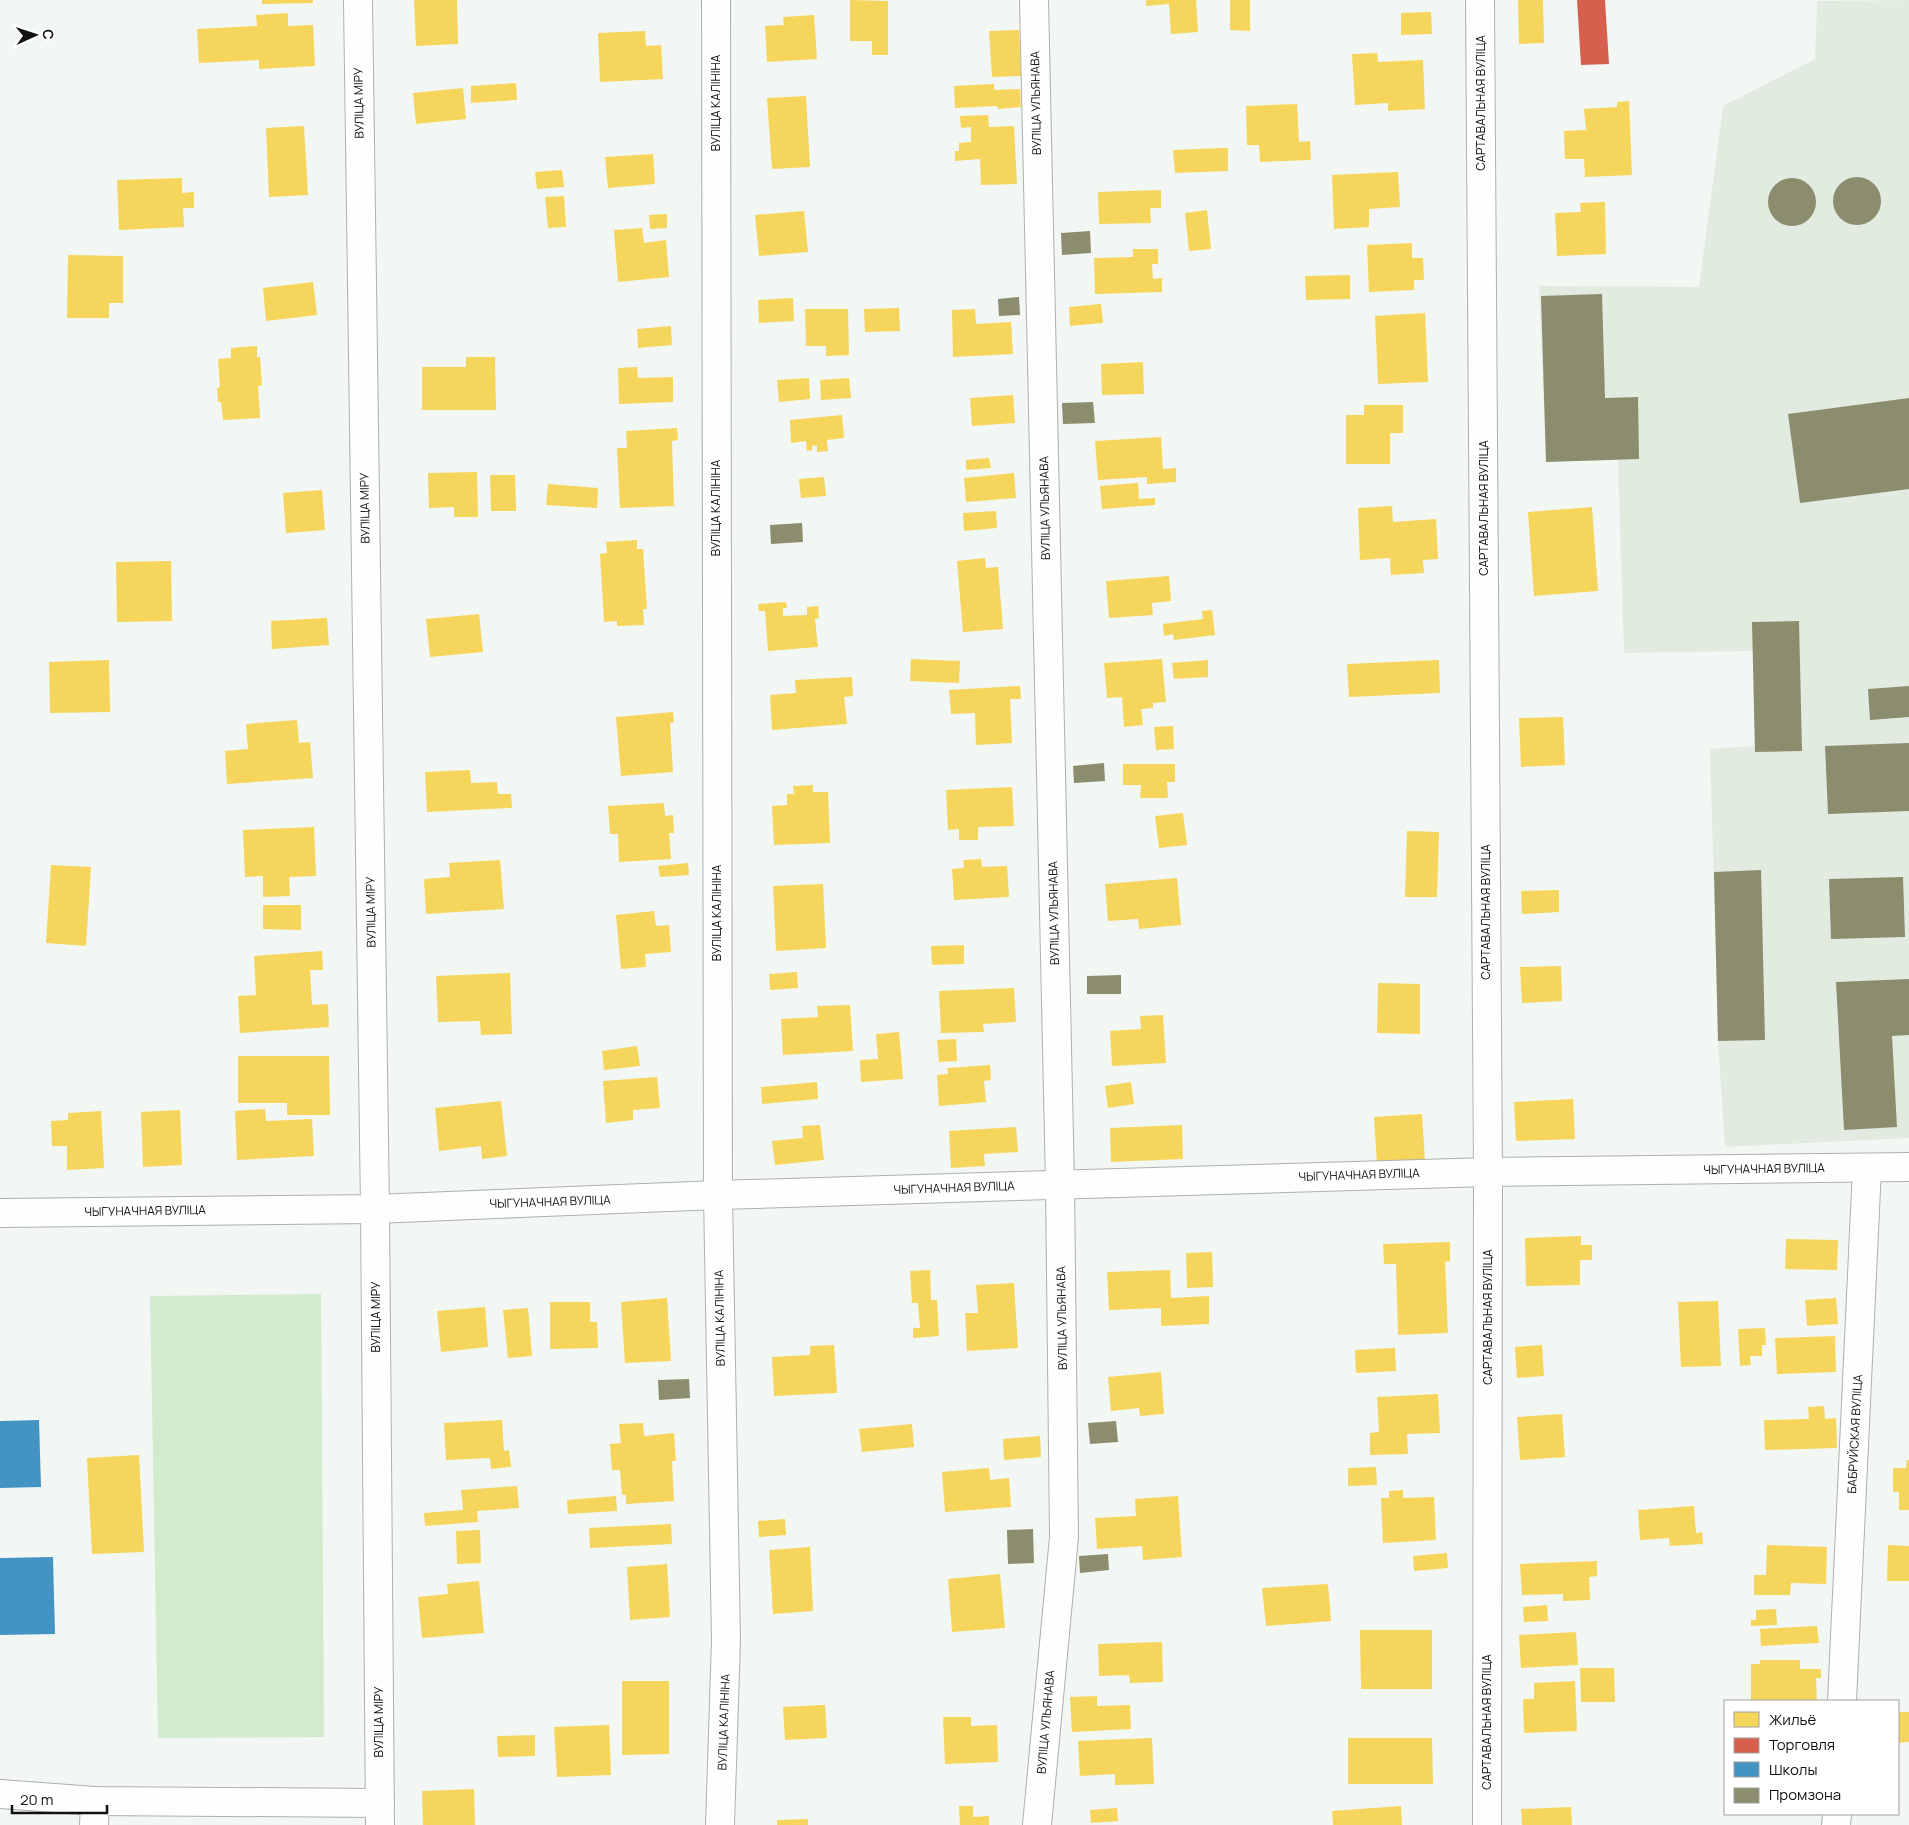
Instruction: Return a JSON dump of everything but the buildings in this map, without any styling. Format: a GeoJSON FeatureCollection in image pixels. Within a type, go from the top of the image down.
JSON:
{"type":"FeatureCollection","features":[{"type":"Feature","properties":{"kind":"street","name":"ВУЛІЦА МІРУ"},"geometry":{"type":"LineString","coordinates":[[358,0],[375,1209],[380,1814]]}},
{"type":"Feature","properties":{"kind":"street","name":"ВУЛІЦА КАЛІНІНА"},"geometry":{"type":"LineString","coordinates":[[716,0],[718,1195],[726,1640],[720,1825]]}},
{"type":"Feature","properties":{"kind":"street","name":"ВУЛІЦА УЛЬЯНАВА"},"geometry":{"type":"LineString","coordinates":[[1034,0],[1060,1184],[1064,1537],[1037,1825]]}},
{"type":"Feature","properties":{"kind":"street","name":"САРТАВАЛЬНАЯ ВУЛІЦА"},"geometry":{"type":"LineString","coordinates":[[1480,0],[1488,1172],[1487,1825]]}},
{"type":"Feature","properties":{"kind":"street","name":"ЧЫГУНАЧНАЯ ВУЛІЦА"},"geometry":{"type":"LineString","coordinates":[[0,1213],[375,1209],[718,1195],[1488,1172],[1909,1167]]}},
{"type":"Feature","properties":{"kind":"street","name":"БАБРУЙСКАЯ ВУЛІЦА"},"geometry":{"type":"LineString","coordinates":[[1842,1700],[1868,1168]]}},
{"type":"Feature","properties":{"kind":"street"},"geometry":{"type":"LineString","coordinates":[[0,1794],[95,1813],[380,1814]]}},
{"type":"Feature","properties":{"kind":"shaded area"},"geometry":{"type":"Polygon","coordinates":[[[1909,0],[1909,1138],[1725,1147],[1718,1041],[1710,749],[1755,746],[1753,651],[1624,653],[1618,460],[1546,462],[1539,286],[1699,287],[1723,106],[1815,59],[1817,1],[1909,0]]]}},
{"type":"Feature","properties":{"kind":"green space"},"geometry":{"type":"Polygon","coordinates":[[[321,1294],[324,1737],[158,1738],[150,1296],[321,1294]]]}}]}
